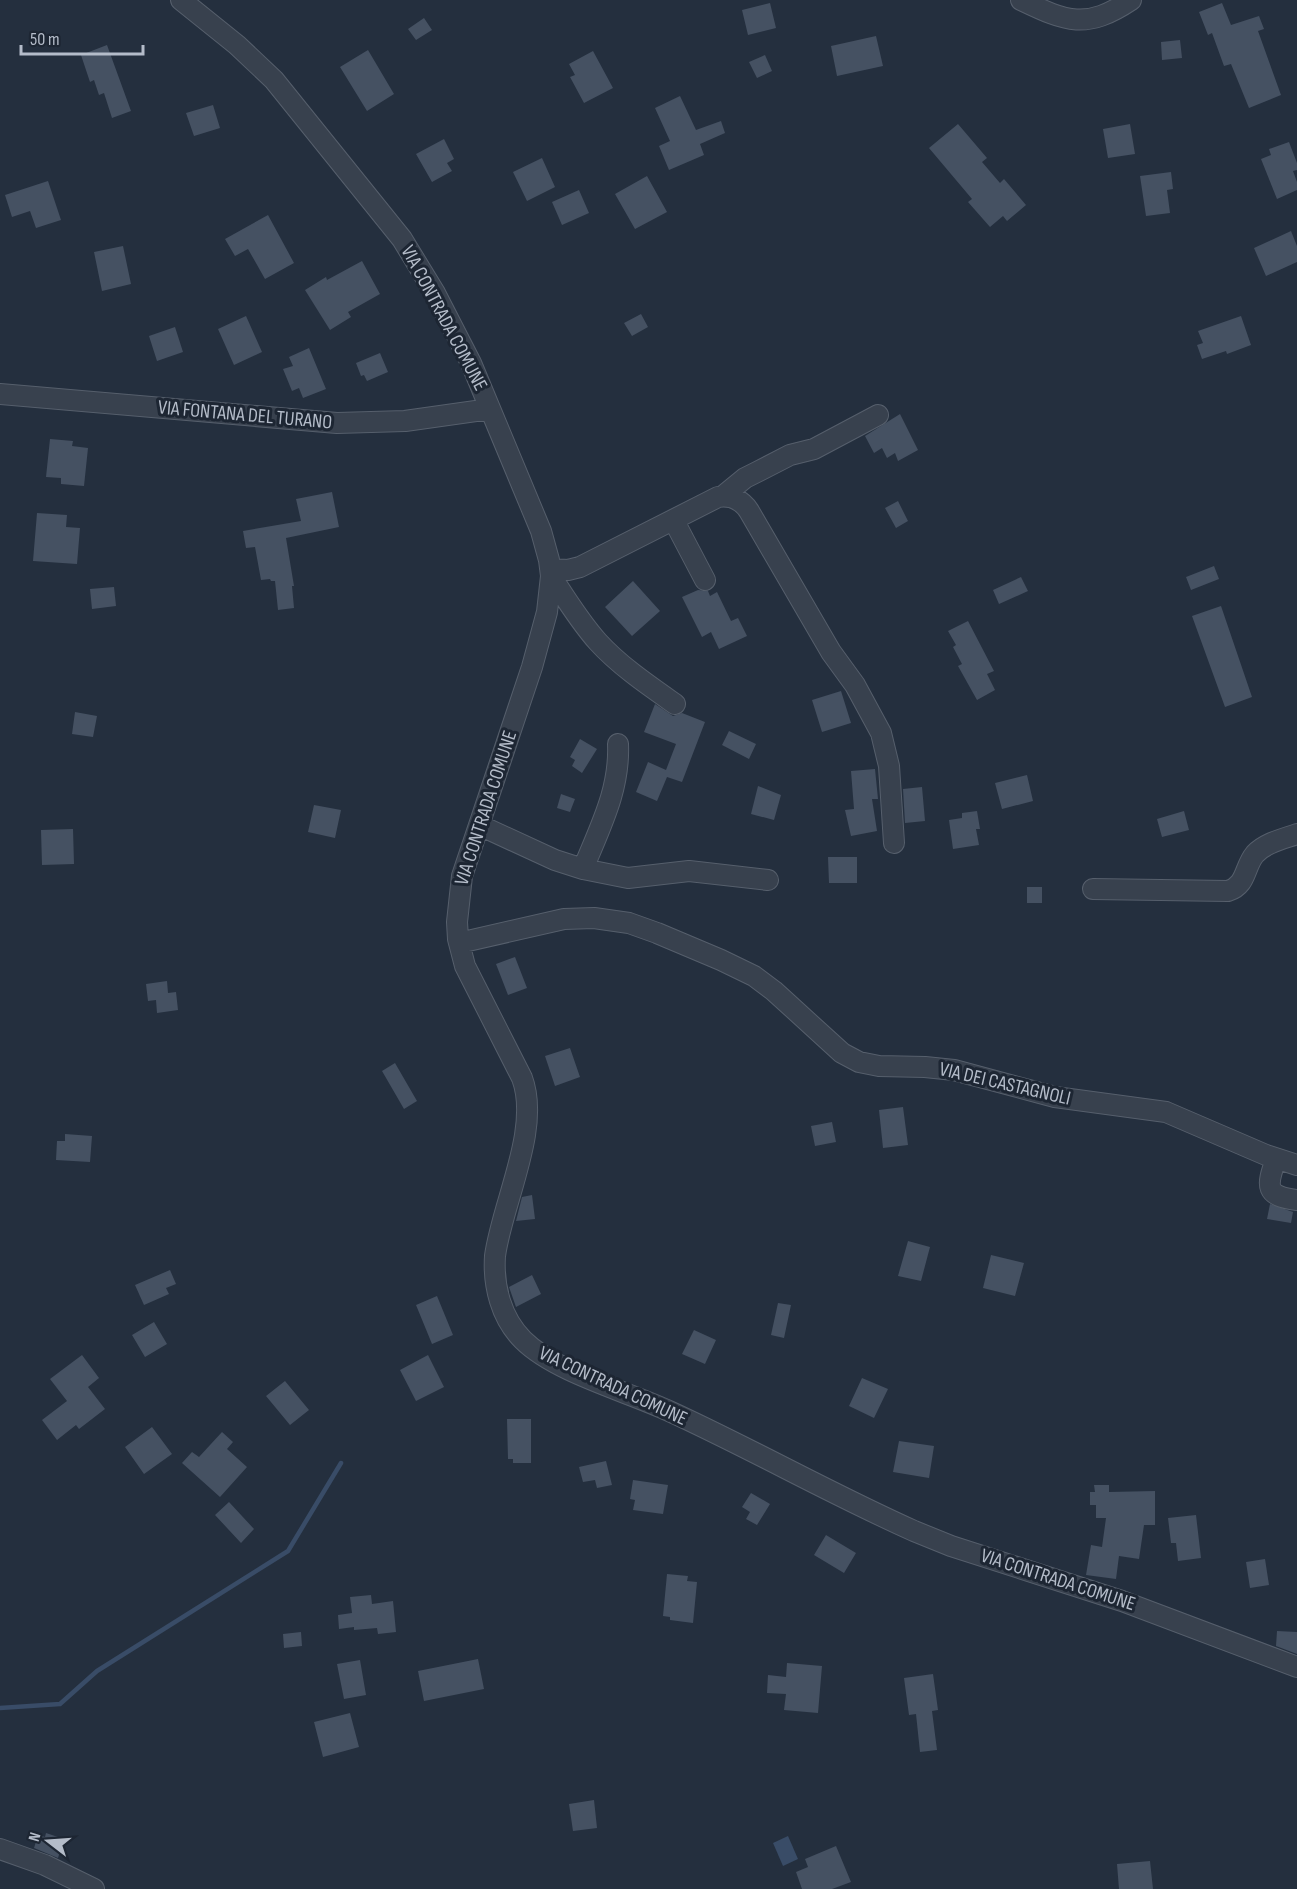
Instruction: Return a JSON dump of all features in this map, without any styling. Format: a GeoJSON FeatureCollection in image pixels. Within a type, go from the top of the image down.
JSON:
{"type":"FeatureCollection","features":[{"type":"Feature","properties":{"kind":"street","name":"VIA CONTRADA COMUNE"},"geometry":{"type":"LineString","coordinates":[[181,0],[237,45],[274,80],[408,248],[435,293],[471,363],[541,531],[551,573],[548,612],[460,887],[457,922],[459,943],[470,977],[522,1077],[528,1094],[526,1127],[497,1242],[494,1264],[497,1292],[514,1330],[530,1347],[563,1366],[668,1411],[923,1535],[1122,1601],[1297,1666]]}},
{"type":"Feature","properties":{"kind":"street"},"geometry":{"type":"LineString","coordinates":[[1021,0],[1055,15],[1088,20],[1103,17],[1131,0]]}},
{"type":"Feature","properties":{"kind":"street","name":"VIA FONTANA DEL TURANO"},"geometry":{"type":"LineString","coordinates":[[0,394],[337,423],[405,421],[490,409]]}},
{"type":"Feature","properties":{"kind":"street"},"geometry":{"type":"LineString","coordinates":[[675,704],[604,649],[577,616],[551,573],[580,567],[723,496],[739,482],[786,457],[814,449],[878,415]]}},
{"type":"Feature","properties":{"kind":"street"},"geometry":{"type":"LineString","coordinates":[[723,496],[737,499],[746,506],[831,652],[858,691],[881,732],[889,766],[894,843]]}},
{"type":"Feature","properties":{"kind":"street"},"geometry":{"type":"LineString","coordinates":[[674,521],[705,580]]}},
{"type":"Feature","properties":{"kind":"street"},"geometry":{"type":"LineString","coordinates":[[583,869],[615,787],[619,762],[618,744]]}},
{"type":"Feature","properties":{"kind":"street"},"geometry":{"type":"LineString","coordinates":[[479,825],[555,860],[583,869],[628,878],[689,871],[768,880]]}},
{"type":"Feature","properties":{"kind":"street"},"geometry":{"type":"LineString","coordinates":[[1093,889],[1228,891],[1238,887],[1242,882],[1252,859],[1259,850],[1297,834]]}},
{"type":"Feature","properties":{"kind":"street","name":"VIA DEI CASTAGNOLI"},"geometry":{"type":"LineString","coordinates":[[459,943],[564,919],[594,918],[629,923],[700,951],[754,976],[774,991],[842,1053],[859,1062],[879,1066],[954,1070],[1055,1097],[1166,1112],[1276,1159],[1297,1165]]}},
{"type":"Feature","properties":{"kind":"street"},"geometry":{"type":"LineString","coordinates":[[1276,1159],[1270,1180],[1271,1189],[1278,1196],[1297,1200]]}},
{"type":"Feature","properties":{"kind":"street"},"geometry":{"type":"LineString","coordinates":[[0,1850],[45,1865],[94,1889]]}},
{"type":"Feature","properties":{"kind":"water"},"geometry":{"type":"Polygon","coordinates":[[[788,1836],[798,1859],[783,1866],[773,1843],[788,1836]]]}},
{"type":"Feature","properties":{"kind":"building"},"geometry":{"type":"Polygon","coordinates":[[[770,3],[776,28],[748,35],[742,10],[770,3]]]}},
{"type":"Feature","properties":{"kind":"building"},"geometry":{"type":"Polygon","coordinates":[[[1222,3],[1231,25],[1259,16],[1264,29],[1258,31],[1281,95],[1249,108],[1231,64],[1224,66],[1212,33],[1208,35],[1199,12],[1222,3]]]}},
{"type":"Feature","properties":{"kind":"building"},"geometry":{"type":"Polygon","coordinates":[[[424,18],[432,30],[416,40],[408,29],[424,18]]]}},
{"type":"Feature","properties":{"kind":"building"},"geometry":{"type":"Polygon","coordinates":[[[876,36],[883,66],[837,76],[831,46],[876,36]]]}},
{"type":"Feature","properties":{"kind":"building"},"geometry":{"type":"Polygon","coordinates":[[[1180,40],[1182,58],[1162,60],[1161,42],[1180,40]]]}},
{"type":"Feature","properties":{"kind":"building"},"geometry":{"type":"Polygon","coordinates":[[[107,45],[131,111],[112,118],[104,93],[99,95],[94,80],[90,82],[81,55],[107,45]]]}},
{"type":"Feature","properties":{"kind":"building"},"geometry":{"type":"Polygon","coordinates":[[[368,50],[394,94],[367,111],[340,67],[368,50]]]}},
{"type":"Feature","properties":{"kind":"building"},"geometry":{"type":"Polygon","coordinates":[[[593,51],[613,88],[584,103],[570,77],[575,75],[569,64],[593,51]]]}},
{"type":"Feature","properties":{"kind":"building"},"geometry":{"type":"Polygon","coordinates":[[[765,55],[772,71],[757,78],[749,62],[765,55]]]}},
{"type":"Feature","properties":{"kind":"building"},"geometry":{"type":"Polygon","coordinates":[[[680,96],[696,130],[721,121],[725,133],[700,144],[704,155],[669,170],[659,146],[670,141],[655,108],[680,96]]]}},
{"type":"Feature","properties":{"kind":"building"},"geometry":{"type":"Polygon","coordinates":[[[213,105],[220,128],[194,136],[186,113],[213,105]]]}},
{"type":"Feature","properties":{"kind":"building"},"geometry":{"type":"Polygon","coordinates":[[[958,124],[987,158],[982,162],[1000,183],[1004,179],[1026,205],[1007,221],[1003,216],[990,227],[968,202],[972,199],[929,148],[958,124]]]}},
{"type":"Feature","properties":{"kind":"building"},"geometry":{"type":"Polygon","coordinates":[[[1130,124],[1135,154],[1108,158],[1103,129],[1130,124]]]}},
{"type":"Feature","properties":{"kind":"building"},"geometry":{"type":"Polygon","coordinates":[[[444,139],[454,159],[447,163],[452,171],[432,182],[416,154],[444,139]]]}},
{"type":"Feature","properties":{"kind":"building"},"geometry":{"type":"Polygon","coordinates":[[[1289,142],[1297,163],[1297,170],[1293,171],[1297,190],[1277,199],[1261,159],[1271,155],[1269,149],[1289,142]]]}},
{"type":"Feature","properties":{"kind":"building"},"geometry":{"type":"Polygon","coordinates":[[[542,158],[555,187],[527,201],[513,172],[542,158]]]}},
{"type":"Feature","properties":{"kind":"building"},"geometry":{"type":"Polygon","coordinates":[[[1171,172],[1173,189],[1167,190],[1170,213],[1146,216],[1140,176],[1171,172]]]}},
{"type":"Feature","properties":{"kind":"building"},"geometry":{"type":"Polygon","coordinates":[[[647,176],[667,212],[635,229],[615,194],[647,176]]]}},
{"type":"Feature","properties":{"kind":"building"},"geometry":{"type":"Polygon","coordinates":[[[48,181],[61,220],[36,228],[30,211],[12,217],[5,195],[48,181]]]}},
{"type":"Feature","properties":{"kind":"building"},"geometry":{"type":"Polygon","coordinates":[[[579,190],[589,213],[562,225],[552,202],[579,190]]]}},
{"type":"Feature","properties":{"kind":"building"},"geometry":{"type":"Polygon","coordinates":[[[268,215],[294,263],[265,279],[248,249],[235,256],[225,239],[268,215]]]}},
{"type":"Feature","properties":{"kind":"building"},"geometry":{"type":"Polygon","coordinates":[[[1291,231],[1297,246],[1297,262],[1266,276],[1254,248],[1291,231]]]}},
{"type":"Feature","properties":{"kind":"building"},"geometry":{"type":"Polygon","coordinates":[[[123,246],[131,284],[102,291],[94,252],[123,246]]]}},
{"type":"Feature","properties":{"kind":"building"},"geometry":{"type":"Polygon","coordinates":[[[362,261],[380,294],[348,312],[351,317],[330,330],[305,290],[326,277],[327,280],[362,261]]]}},
{"type":"Feature","properties":{"kind":"building"},"geometry":{"type":"Polygon","coordinates":[[[641,314],[648,327],[632,336],[624,323],[641,314]]]}},
{"type":"Feature","properties":{"kind":"building"},"geometry":{"type":"Polygon","coordinates":[[[246,316],[262,352],[234,365],[218,329],[246,316]]]}},
{"type":"Feature","properties":{"kind":"building"},"geometry":{"type":"Polygon","coordinates":[[[1241,316],[1251,345],[1227,354],[1226,351],[1202,359],[1197,345],[1203,343],[1198,331],[1241,316]]]}},
{"type":"Feature","properties":{"kind":"building"},"geometry":{"type":"Polygon","coordinates":[[[175,327],[183,352],[157,361],[149,336],[175,327]]]}},
{"type":"Feature","properties":{"kind":"building"},"geometry":{"type":"Polygon","coordinates":[[[309,348],[326,389],[303,398],[299,388],[292,391],[283,369],[293,366],[289,357],[309,348]]]}},
{"type":"Feature","properties":{"kind":"building"},"geometry":{"type":"Polygon","coordinates":[[[380,353],[388,372],[367,381],[364,375],[361,376],[356,363],[380,353]]]}},
{"type":"Feature","properties":{"kind":"building"},"geometry":{"type":"Polygon","coordinates":[[[900,414],[918,450],[898,461],[895,453],[887,458],[882,448],[874,453],[865,436],[900,414]]]}},
{"type":"Feature","properties":{"kind":"building"},"geometry":{"type":"Polygon","coordinates":[[[50,439],[73,441],[72,446],[88,448],[84,486],[61,484],[61,478],[46,477],[50,439]]]}},
{"type":"Feature","properties":{"kind":"building"},"geometry":{"type":"Polygon","coordinates":[[[332,492],[339,527],[286,538],[294,586],[292,586],[294,608],[278,610],[275,581],[261,580],[255,547],[246,548],[243,531],[301,521],[296,499],[332,492]]]}},
{"type":"Feature","properties":{"kind":"building"},"geometry":{"type":"Polygon","coordinates":[[[898,501],[908,521],[896,528],[885,508],[898,501]]]}},
{"type":"Feature","properties":{"kind":"building"},"geometry":{"type":"Polygon","coordinates":[[[37,513],[67,515],[66,527],[80,528],[77,564],[33,561],[37,513]]]}},
{"type":"Feature","properties":{"kind":"building"},"geometry":{"type":"Polygon","coordinates":[[[1214,566],[1219,579],[1191,590],[1186,577],[1214,566]]]}},
{"type":"Feature","properties":{"kind":"building"},"geometry":{"type":"Polygon","coordinates":[[[1021,577],[1028,591],[999,604],[993,590],[1021,577]]]}},
{"type":"Feature","properties":{"kind":"building"},"geometry":{"type":"Polygon","coordinates":[[[633,581],[660,611],[632,636],[605,607],[633,581]]]}},
{"type":"Feature","properties":{"kind":"building"},"geometry":{"type":"Polygon","coordinates":[[[114,587],[116,606],[92,609],[90,589],[114,587]]]}},
{"type":"Feature","properties":{"kind":"building"},"geometry":{"type":"Polygon","coordinates":[[[698,590],[708,591],[710,596],[717,592],[731,621],[738,618],[747,636],[719,649],[711,632],[702,637],[682,597],[698,590]]]}},
{"type":"Feature","properties":{"kind":"building"},"geometry":{"type":"Polygon","coordinates":[[[1221,606],[1252,697],[1225,707],[1192,616],[1221,606]]]}},
{"type":"Feature","properties":{"kind":"building"},"geometry":{"type":"Polygon","coordinates":[[[968,621],[994,671],[987,674],[995,690],[977,700],[958,666],[962,664],[953,647],[956,645],[948,631],[968,621]]]}},
{"type":"Feature","properties":{"kind":"building"},"geometry":{"type":"Polygon","coordinates":[[[841,691],[851,723],[822,732],[812,700],[841,691]]]}},
{"type":"Feature","properties":{"kind":"building"},"geometry":{"type":"Polygon","coordinates":[[[655,704],[673,716],[682,713],[705,722],[682,782],[667,777],[657,801],[636,792],[648,762],[666,770],[676,744],[644,732],[655,704]]]}},
{"type":"Feature","properties":{"kind":"building"},"geometry":{"type":"Polygon","coordinates":[[[75,712],[97,716],[93,737],[72,734],[75,712]]]}},
{"type":"Feature","properties":{"kind":"building"},"geometry":{"type":"Polygon","coordinates":[[[729,731],[756,744],[749,759],[722,745],[729,731]]]}},
{"type":"Feature","properties":{"kind":"building"},"geometry":{"type":"Polygon","coordinates":[[[580,739],[597,749],[582,773],[572,766],[575,760],[570,757],[580,739]]]}},
{"type":"Feature","properties":{"kind":"building"},"geometry":{"type":"Polygon","coordinates":[[[875,769],[878,799],[872,799],[877,831],[851,836],[845,810],[854,809],[851,771],[875,769]]]}},
{"type":"Feature","properties":{"kind":"building"},"geometry":{"type":"Polygon","coordinates":[[[1027,775],[1033,801],[1002,809],[995,783],[1027,775]]]}},
{"type":"Feature","properties":{"kind":"building"},"geometry":{"type":"Polygon","coordinates":[[[758,786],[781,795],[774,820],[751,814],[758,786]]]}},
{"type":"Feature","properties":{"kind":"building"},"geometry":{"type":"Polygon","coordinates":[[[922,787],[925,821],[905,823],[903,789],[922,787]]]}},
{"type":"Feature","properties":{"kind":"building"},"geometry":{"type":"Polygon","coordinates":[[[561,794],[575,799],[570,812],[557,808],[561,794]]]}},
{"type":"Feature","properties":{"kind":"building"},"geometry":{"type":"Polygon","coordinates":[[[314,805],[341,810],[335,838],[308,832],[314,805]]]}},
{"type":"Feature","properties":{"kind":"building"},"geometry":{"type":"Polygon","coordinates":[[[977,811],[980,829],[976,829],[979,845],[953,849],[949,820],[962,818],[962,813],[977,811]]]}},
{"type":"Feature","properties":{"kind":"building"},"geometry":{"type":"Polygon","coordinates":[[[1184,811],[1189,830],[1162,837],[1157,819],[1184,811]]]}},
{"type":"Feature","properties":{"kind":"building"},"geometry":{"type":"Polygon","coordinates":[[[73,829],[74,864],[42,865],[41,830],[73,829]]]}},
{"type":"Feature","properties":{"kind":"building"},"geometry":{"type":"Polygon","coordinates":[[[828,857],[857,857],[857,883],[829,883],[828,857]]]}},
{"type":"Feature","properties":{"kind":"building"},"geometry":{"type":"Polygon","coordinates":[[[1027,887],[1042,887],[1042,903],[1027,903],[1027,887]]]}},
{"type":"Feature","properties":{"kind":"building"},"geometry":{"type":"Polygon","coordinates":[[[515,957],[527,988],[508,995],[496,964],[515,957]]]}},
{"type":"Feature","properties":{"kind":"building"},"geometry":{"type":"Polygon","coordinates":[[[167,981],[168,993],[176,992],[178,1010],[157,1013],[156,1000],[148,1001],[146,984],[167,981]]]}},
{"type":"Feature","properties":{"kind":"building"},"geometry":{"type":"Polygon","coordinates":[[[570,1048],[580,1077],[555,1086],[545,1056],[570,1048]]]}},
{"type":"Feature","properties":{"kind":"building"},"geometry":{"type":"Polygon","coordinates":[[[395,1063],[417,1101],[404,1109],[382,1071],[395,1063]]]}},
{"type":"Feature","properties":{"kind":"building"},"geometry":{"type":"Polygon","coordinates":[[[903,1107],[908,1145],[883,1148],[879,1110],[903,1107]]]}},
{"type":"Feature","properties":{"kind":"building"},"geometry":{"type":"Polygon","coordinates":[[[832,1122],[836,1142],[815,1146],[811,1126],[832,1122]]]}},
{"type":"Feature","properties":{"kind":"building"},"geometry":{"type":"Polygon","coordinates":[[[65,1134],[92,1136],[90,1162],[56,1160],[57,1141],[65,1141],[65,1134]]]}},
{"type":"Feature","properties":{"kind":"building"},"geometry":{"type":"Polygon","coordinates":[[[532,1195],[535,1219],[516,1221],[522,1197],[532,1195]]]}},
{"type":"Feature","properties":{"kind":"building"},"geometry":{"type":"Polygon","coordinates":[[[1270,1204],[1293,1212],[1291,1223],[1267,1219],[1270,1204]]]}},
{"type":"Feature","properties":{"kind":"building"},"geometry":{"type":"Polygon","coordinates":[[[908,1241],[930,1247],[921,1281],[898,1276],[908,1241]]]}},
{"type":"Feature","properties":{"kind":"building"},"geometry":{"type":"Polygon","coordinates":[[[991,1255],[1024,1263],[1015,1296],[983,1288],[991,1255]]]}},
{"type":"Feature","properties":{"kind":"building"},"geometry":{"type":"Polygon","coordinates":[[[170,1270],[176,1284],[166,1288],[169,1294],[144,1305],[135,1285],[170,1270]]]}},
{"type":"Feature","properties":{"kind":"building"},"geometry":{"type":"Polygon","coordinates":[[[532,1275],[541,1294],[516,1307],[509,1287],[532,1275]]]}},
{"type":"Feature","properties":{"kind":"building"},"geometry":{"type":"Polygon","coordinates":[[[437,1296],[453,1335],[432,1344],[416,1305],[437,1296]]]}},
{"type":"Feature","properties":{"kind":"building"},"geometry":{"type":"Polygon","coordinates":[[[778,1303],[791,1305],[784,1338],[771,1335],[778,1303]]]}},
{"type":"Feature","properties":{"kind":"building"},"geometry":{"type":"Polygon","coordinates":[[[154,1322],[167,1344],[145,1357],[132,1335],[154,1322]]]}},
{"type":"Feature","properties":{"kind":"building"},"geometry":{"type":"Polygon","coordinates":[[[694,1330],[716,1340],[705,1364],[682,1354],[694,1330]]]}},
{"type":"Feature","properties":{"kind":"building"},"geometry":{"type":"Polygon","coordinates":[[[82,1355],[99,1378],[88,1387],[105,1409],[79,1429],[76,1425],[57,1440],[42,1420],[67,1401],[50,1379],[82,1355]]]}},
{"type":"Feature","properties":{"kind":"building"},"geometry":{"type":"Polygon","coordinates":[[[428,1355],[444,1387],[416,1401],[400,1370],[428,1355]]]}},
{"type":"Feature","properties":{"kind":"building"},"geometry":{"type":"Polygon","coordinates":[[[862,1378],[888,1389],[874,1418],[849,1406],[862,1378]]]}},
{"type":"Feature","properties":{"kind":"building"},"geometry":{"type":"Polygon","coordinates":[[[285,1381],[309,1410],[290,1425],[266,1396],[285,1381]]]}},
{"type":"Feature","properties":{"kind":"building"},"geometry":{"type":"Polygon","coordinates":[[[507,1419],[531,1419],[531,1463],[513,1463],[513,1459],[508,1459],[507,1419]]]}},
{"type":"Feature","properties":{"kind":"building"},"geometry":{"type":"Polygon","coordinates":[[[152,1427],[172,1454],[144,1474],[125,1447],[152,1427]]]}},
{"type":"Feature","properties":{"kind":"building"},"geometry":{"type":"Polygon","coordinates":[[[222,1432],[233,1442],[227,1449],[247,1467],[220,1497],[182,1463],[192,1452],[199,1457],[222,1432]]]}},
{"type":"Feature","properties":{"kind":"building"},"geometry":{"type":"Polygon","coordinates":[[[899,1441],[934,1446],[929,1478],[893,1472],[899,1441]]]}},
{"type":"Feature","properties":{"kind":"building"},"geometry":{"type":"Polygon","coordinates":[[[606,1461],[612,1485],[597,1488],[595,1480],[583,1482],[579,1467],[606,1461]]]}},
{"type":"Feature","properties":{"kind":"building"},"geometry":{"type":"Polygon","coordinates":[[[633,1480],[668,1485],[663,1514],[633,1510],[635,1500],[630,1499],[633,1480]]]}},
{"type":"Feature","properties":{"kind":"building"},"geometry":{"type":"Polygon","coordinates":[[[1094,1485],[1109,1485],[1109,1492],[1155,1491],[1155,1525],[1144,1525],[1139,1559],[1119,1556],[1116,1579],[1086,1575],[1091,1545],[1102,1547],[1106,1518],[1096,1518],[1096,1505],[1090,1505],[1090,1492],[1095,1492],[1094,1485]]]}},
{"type":"Feature","properties":{"kind":"building"},"geometry":{"type":"Polygon","coordinates":[[[751,1493],[770,1504],[757,1525],[746,1519],[750,1512],[742,1507],[751,1493]]]}},
{"type":"Feature","properties":{"kind":"building"},"geometry":{"type":"Polygon","coordinates":[[[229,1502],[254,1529],[241,1543],[215,1515],[229,1502]]]}},
{"type":"Feature","properties":{"kind":"building"},"geometry":{"type":"Polygon","coordinates":[[[1196,1515],[1201,1558],[1178,1561],[1176,1543],[1171,1543],[1168,1518],[1196,1515]]]}},
{"type":"Feature","properties":{"kind":"building"},"geometry":{"type":"Polygon","coordinates":[[[826,1535],[856,1553],[844,1573],[814,1555],[826,1535]]]}},
{"type":"Feature","properties":{"kind":"building"},"geometry":{"type":"Polygon","coordinates":[[[1265,1559],[1269,1585],[1250,1588],[1246,1562],[1265,1559]]]}},
{"type":"Feature","properties":{"kind":"building"},"geometry":{"type":"Polygon","coordinates":[[[667,1574],[688,1576],[687,1581],[697,1582],[693,1623],[670,1620],[670,1617],[663,1616],[667,1574]]]}},
{"type":"Feature","properties":{"kind":"building"},"geometry":{"type":"Polygon","coordinates":[[[371,1595],[372,1604],[393,1601],[396,1632],[378,1634],[377,1628],[339,1629],[338,1615],[352,1613],[350,1597],[371,1595]]]}},
{"type":"Feature","properties":{"kind":"building"},"geometry":{"type":"Polygon","coordinates":[[[1277,1631],[1297,1632],[1297,1654],[1276,1646],[1277,1631]]]}},
{"type":"Feature","properties":{"kind":"building"},"geometry":{"type":"Polygon","coordinates":[[[301,1632],[302,1646],[284,1648],[283,1634],[301,1632]]]}},
{"type":"Feature","properties":{"kind":"building"},"geometry":{"type":"Polygon","coordinates":[[[478,1659],[484,1689],[424,1701],[418,1671],[478,1659]]]}},
{"type":"Feature","properties":{"kind":"building"},"geometry":{"type":"Polygon","coordinates":[[[360,1660],[366,1695],[344,1699],[337,1664],[360,1660]]]}},
{"type":"Feature","properties":{"kind":"building"},"geometry":{"type":"Polygon","coordinates":[[[787,1663],[822,1666],[818,1713],[784,1710],[786,1694],[767,1693],[768,1675],[786,1677],[787,1663]]]}},
{"type":"Feature","properties":{"kind":"building"},"geometry":{"type":"Polygon","coordinates":[[[933,1674],[938,1710],[932,1711],[937,1750],[920,1752],[916,1714],[909,1715],[904,1678],[933,1674]]]}},
{"type":"Feature","properties":{"kind":"building"},"geometry":{"type":"Polygon","coordinates":[[[350,1713],[359,1747],[323,1757],[314,1722],[350,1713]]]}},
{"type":"Feature","properties":{"kind":"building"},"geometry":{"type":"Polygon","coordinates":[[[594,1800],[597,1828],[573,1831],[569,1804],[594,1800]]]}},
{"type":"Feature","properties":{"kind":"building"},"geometry":{"type":"Polygon","coordinates":[[[46,1833],[64,1839],[58,1858],[34,1848],[38,1835],[45,1837],[46,1833]]]}},
{"type":"Feature","properties":{"kind":"building"},"geometry":{"type":"Polygon","coordinates":[[[836,1846],[851,1882],[832,1889],[802,1889],[796,1872],[808,1867],[805,1859],[836,1846]]]}},
{"type":"Feature","properties":{"kind":"building"},"geometry":{"type":"Polygon","coordinates":[[[1150,1861],[1153,1889],[1119,1889],[1117,1864],[1150,1861]]]}},
{"type":"Feature","properties":{"kind":"waterway"},"geometry":{"type":"LineString","coordinates":[[0,1708],[60,1704],[97,1671],[288,1551],[341,1463]]}}]}
